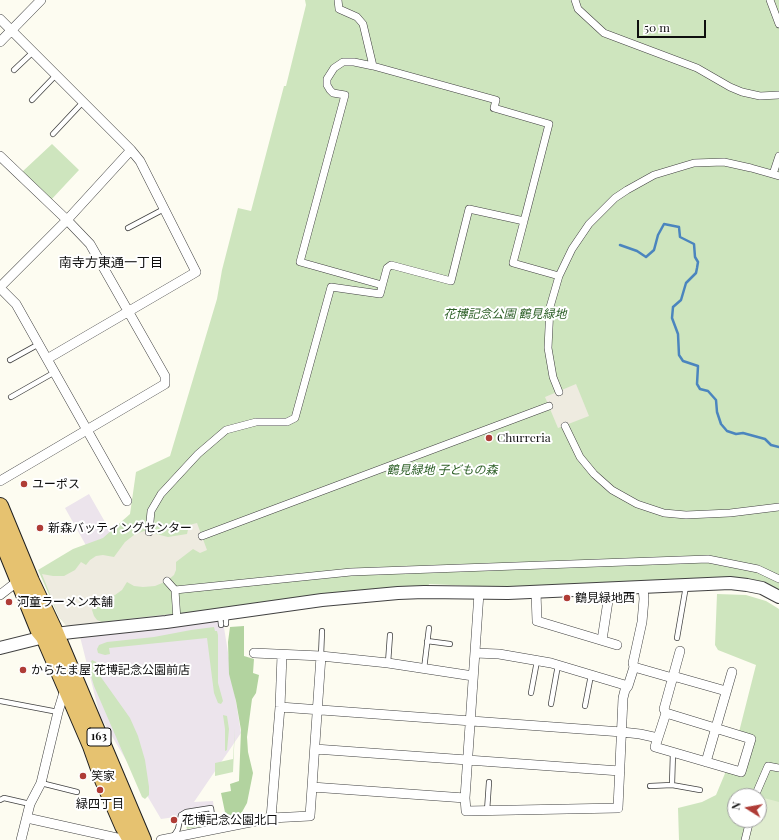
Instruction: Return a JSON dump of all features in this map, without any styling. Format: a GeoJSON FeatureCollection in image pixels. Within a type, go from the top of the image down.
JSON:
{"type":"FeatureCollection","features":[{"type":"Feature","properties":{"kind":"highway","name":"163"},"geometry":{"type":"LineString","coordinates":[[0,506],[31,581],[66,688],[91,746],[103,780],[123,826],[131,840]]}},
{"type":"Feature","properties":{"kind":"highway","name":"163"},"geometry":{"type":"LineString","coordinates":[[0,535],[39,631],[50,636],[143,840]]}},
{"type":"Feature","properties":{"kind":"street"},"geometry":{"type":"LineString","coordinates":[[0,42],[41,0]]}},
{"type":"Feature","properties":{"kind":"street"},"geometry":{"type":"LineString","coordinates":[[338,0],[339,9],[357,17],[362,22],[373,66]]}},
{"type":"Feature","properties":{"kind":"street"},"geometry":{"type":"LineString","coordinates":[[575,0],[578,9],[604,33],[697,68],[730,87],[742,92],[760,96],[779,95]]}},
{"type":"Feature","properties":{"kind":"street"},"geometry":{"type":"LineString","coordinates":[[770,0],[779,24]]}},
{"type":"Feature","properties":{"kind":"street"},"geometry":{"type":"LineString","coordinates":[[0,19],[131,150],[140,161],[196,272],[128,310],[47,359]]}},
{"type":"Feature","properties":{"kind":"street"},"geometry":{"type":"LineString","coordinates":[[382,284],[300,262],[345,95],[333,93],[327,85],[328,79],[334,68],[343,62],[354,62],[373,66],[496,100],[494,108],[549,124],[513,263],[559,276]]}},
{"type":"Feature","properties":{"kind":"street"},"geometry":{"type":"LineString","coordinates":[[127,501],[16,304],[0,288],[67,220],[131,150]]}},
{"type":"Feature","properties":{"kind":"street"},"geometry":{"type":"LineString","coordinates":[[0,156],[90,244],[165,376],[165,384],[0,481]]}},
{"type":"Feature","properties":{"kind":"street"},"geometry":{"type":"LineString","coordinates":[[559,392],[553,376],[548,348],[550,308],[559,276],[572,249],[589,224],[615,198],[654,175],[694,163],[724,162],[776,175],[779,156]]}},
{"type":"Feature","properties":{"kind":"street"},"geometry":{"type":"LineString","coordinates":[[149,532],[151,511],[161,494],[198,454],[226,430],[256,422],[287,422],[295,418],[331,287],[380,294],[387,268],[391,265],[451,281],[469,209],[524,221]]}},
{"type":"Feature","properties":{"kind":"street"},"geometry":{"type":"LineString","coordinates":[[202,536],[549,406]]}},
{"type":"Feature","properties":{"kind":"street"},"geometry":{"type":"LineString","coordinates":[[565,426],[580,457],[594,474],[612,490],[637,504],[664,513],[686,515],[779,507]]}},
{"type":"Feature","properties":{"kind":"street"},"geometry":{"type":"LineString","coordinates":[[175,590],[351,572],[708,559],[758,569],[779,579]]}},
{"type":"Feature","properties":{"kind":"street"},"geometry":{"type":"LineString","coordinates":[[0,595],[18,581]]}},
{"type":"Feature","properties":{"kind":"street"},"geometry":{"type":"LineString","coordinates":[[167,581],[175,590],[177,620]]}},
{"type":"Feature","properties":{"kind":"street"},"geometry":{"type":"LineString","coordinates":[[0,648],[50,636],[177,620],[223,619],[322,600],[398,593],[536,592],[738,583],[762,588],[779,596]]}},
{"type":"Feature","properties":{"kind":"street"},"geometry":{"type":"LineString","coordinates":[[480,593],[467,760],[465,798],[466,811],[618,808],[623,698],[634,667],[633,663],[642,622],[644,599],[643,587]]}},
{"type":"Feature","properties":{"kind":"street"},"geometry":{"type":"LineString","coordinates":[[602,640],[610,588]]}},
{"type":"Feature","properties":{"kind":"street"},"geometry":{"type":"LineString","coordinates":[[536,592],[537,621],[617,645]]}},
{"type":"Feature","properties":{"kind":"street"},"geometry":{"type":"LineString","coordinates":[[666,713],[751,739],[741,772],[655,747],[666,713],[664,709],[680,651]]}},
{"type":"Feature","properties":{"kind":"street"},"geometry":{"type":"LineString","coordinates":[[254,653],[322,656],[388,663],[474,676]]}},
{"type":"Feature","properties":{"kind":"street"},"geometry":{"type":"LineString","coordinates":[[475,653],[499,654],[558,665],[628,686]]}},
{"type":"Feature","properties":{"kind":"street"},"geometry":{"type":"LineString","coordinates":[[272,818],[282,655]]}},
{"type":"Feature","properties":{"kind":"street"},"geometry":{"type":"LineString","coordinates":[[161,840],[272,818],[310,816],[322,656]]}},
{"type":"Feature","properties":{"kind":"street"},"geometry":{"type":"LineString","coordinates":[[634,667],[726,691]]}},
{"type":"Feature","properties":{"kind":"street"},"geometry":{"type":"LineString","coordinates":[[706,762],[732,672]]}},
{"type":"Feature","properties":{"kind":"street"},"geometry":{"type":"LineString","coordinates":[[21,840],[30,804],[41,783],[58,712],[66,688]]}},
{"type":"Feature","properties":{"kind":"street"},"geometry":{"type":"LineString","coordinates":[[280,707],[622,732],[658,738]]}},
{"type":"Feature","properties":{"kind":"street"},"geometry":{"type":"LineString","coordinates":[[315,749],[620,771]]}},
{"type":"Feature","properties":{"kind":"street"},"geometry":{"type":"LineString","coordinates":[[758,788],[768,766],[779,768]]}},
{"type":"Feature","properties":{"kind":"street"},"geometry":{"type":"LineString","coordinates":[[312,787],[465,798]]}},
{"type":"Feature","properties":{"kind":"street"},"geometry":{"type":"LineString","coordinates":[[26,818],[126,840]]}},
{"type":"Feature","properties":{"kind":"street"},"geometry":{"type":"LineString","coordinates":[[745,840],[748,828]]}},
{"type":"Feature","properties":{"kind":"lane"},"geometry":{"type":"LineString","coordinates":[[14,70],[33,52]]}},
{"type":"Feature","properties":{"kind":"lane"},"geometry":{"type":"LineString","coordinates":[[32,100],[56,75]]}},
{"type":"Feature","properties":{"kind":"lane"},"geometry":{"type":"LineString","coordinates":[[53,134],[83,102]]}},
{"type":"Feature","properties":{"kind":"lane"},"geometry":{"type":"LineString","coordinates":[[128,228],[164,209]]}},
{"type":"Feature","properties":{"kind":"lane"},"geometry":{"type":"LineString","coordinates":[[10,360],[39,344]]}},
{"type":"Feature","properties":{"kind":"lane"},"geometry":{"type":"LineString","coordinates":[[12,397],[55,372]]}},
{"type":"Feature","properties":{"kind":"lane"},"geometry":{"type":"LineString","coordinates":[[677,638],[687,585]]}},
{"type":"Feature","properties":{"kind":"lane"},"geometry":{"type":"LineString","coordinates":[[424,669],[429,628]]}},
{"type":"Feature","properties":{"kind":"lane"},"geometry":{"type":"LineString","coordinates":[[322,631],[322,656]]}},
{"type":"Feature","properties":{"kind":"lane"},"geometry":{"type":"LineString","coordinates":[[388,663],[390,635]]}},
{"type":"Feature","properties":{"kind":"lane"},"geometry":{"type":"LineString","coordinates":[[427,641],[450,644]]}},
{"type":"Feature","properties":{"kind":"lane"},"geometry":{"type":"LineString","coordinates":[[531,693],[537,661]]}},
{"type":"Feature","properties":{"kind":"lane"},"geometry":{"type":"LineString","coordinates":[[550,704],[558,665]]}},
{"type":"Feature","properties":{"kind":"lane"},"geometry":{"type":"LineString","coordinates":[[585,706],[591,675]]}},
{"type":"Feature","properties":{"kind":"lane"},"geometry":{"type":"LineString","coordinates":[[0,701],[58,712]]}},
{"type":"Feature","properties":{"kind":"lane"},"geometry":{"type":"LineString","coordinates":[[672,785],[673,752]]}},
{"type":"Feature","properties":{"kind":"lane"},"geometry":{"type":"LineString","coordinates":[[486,811],[489,782]]}},
{"type":"Feature","properties":{"kind":"lane"},"geometry":{"type":"LineString","coordinates":[[41,783],[77,792]]}},
{"type":"Feature","properties":{"kind":"lane"},"geometry":{"type":"LineString","coordinates":[[650,786],[672,785],[700,790]]}},
{"type":"Feature","properties":{"kind":"lane"},"geometry":{"type":"LineString","coordinates":[[0,800],[4,798],[30,804]]}},
{"type":"Feature","properties":{"kind":"lane"},"geometry":{"type":"LineString","coordinates":[[172,838],[178,829],[181,815],[186,812],[211,808],[214,829]]}},
{"type":"Feature","properties":{"kind":"shaded area"},"geometry":{"type":"Polygon","coordinates":[[[576,384],[589,416],[558,428],[545,397],[576,384]]]}},
{"type":"Feature","properties":{"kind":"shaded area"},"geometry":{"type":"Polygon","coordinates":[[[89,494],[117,543],[206,516],[241,733],[194,802],[213,801],[214,809],[161,819],[100,716],[72,605],[88,549],[65,508],[89,494]]]}},
{"type":"Feature","properties":{"kind":"shaded area"},"geometry":{"type":"Polygon","coordinates":[[[197,523],[207,550],[200,553],[193,549],[176,562],[176,570],[174,575],[167,581],[155,586],[143,587],[134,586],[127,582],[122,590],[115,595],[106,598],[99,596],[92,610],[97,620],[102,622],[67,626],[59,617],[42,574],[64,576],[75,570],[81,562],[86,565],[96,556],[103,555],[114,557],[125,542],[134,535],[144,531],[168,537],[187,534],[189,525],[197,523]]]}},
{"type":"Feature","properties":{"kind":"green space","name":"花博記念公園 鶴見緑地"},"geometry":{"type":"Polygon","coordinates":[[[305,0],[779,0],[779,590],[764,583],[737,578],[507,588],[474,588],[474,586],[429,584],[428,587],[268,603],[67,626],[59,617],[38,570],[73,549],[103,538],[130,514],[136,472],[170,456],[217,299],[222,270],[238,208],[251,211],[284,86],[286,86],[306,5],[305,0]]]}},
{"type":"Feature","properties":{"kind":"green space"},"geometry":{"type":"Polygon","coordinates":[[[52,144],[79,170],[50,201],[22,172],[52,144]]]}},
{"type":"Feature","properties":{"kind":"green space"},"geometry":{"type":"Polygon","coordinates":[[[717,594],[746,595],[766,601],[779,609],[779,840],[679,840],[678,808],[702,802],[716,795],[726,771],[742,775],[754,737],[739,732],[756,665],[718,650],[715,645],[717,594]]]}},
{"type":"Feature","properties":{"kind":"green space"},"geometry":{"type":"Polygon","coordinates":[[[244,626],[244,656],[254,659],[253,673],[259,675],[256,693],[252,699],[247,737],[248,752],[253,773],[247,803],[242,812],[235,818],[228,819],[226,817],[221,793],[231,791],[230,784],[239,781],[241,730],[229,674],[228,642],[230,627],[244,626]]]}},
{"type":"Feature","properties":{"kind":"green space"},"geometry":{"type":"Polygon","coordinates":[[[214,627],[218,635],[218,683],[223,701],[221,704],[218,703],[214,693],[207,638],[109,648],[110,654],[105,655],[98,653],[97,649],[99,645],[107,642],[154,637],[214,627]]]}},
{"type":"Feature","properties":{"kind":"green space"},"geometry":{"type":"Polygon","coordinates":[[[92,660],[98,664],[98,673],[130,718],[138,736],[145,760],[149,787],[149,795],[145,799],[142,797],[94,686],[89,669],[92,660]]]}},
{"type":"Feature","properties":{"kind":"green space"},"geometry":{"type":"Polygon","coordinates":[[[223,715],[227,716],[229,729],[227,750],[225,751],[225,729],[223,715]]]}},
{"type":"Feature","properties":{"kind":"green space"},"geometry":{"type":"Polygon","coordinates":[[[235,728],[233,772],[215,776],[215,763],[233,759],[235,728]]]}},
{"type":"Feature","properties":{"kind":"green space"},"geometry":{"type":"Polygon","coordinates":[[[767,799],[779,802],[779,840],[749,840],[751,828],[767,828],[767,799]]]}},
{"type":"Feature","properties":{"kind":"green space"},"geometry":{"type":"Polygon","coordinates":[[[201,815],[204,818],[205,824],[203,826],[187,829],[185,823],[187,818],[201,815]]]}},
{"type":"Feature","properties":{"kind":"waterway"},"geometry":{"type":"LineString","coordinates":[[620,245],[637,251],[646,257],[654,250],[658,235],[664,224],[679,227],[680,237],[694,244],[695,257],[698,262],[696,273],[686,283],[681,300],[673,307],[672,318],[678,334],[679,355],[683,361],[698,366],[697,384],[700,389],[708,391],[716,400],[717,412],[721,424],[727,431],[736,434],[743,433],[765,439],[771,445],[779,447]]}},
{"type":"Feature","properties":{"kind":"place","name":"Churreria"},"geometry":{"type":"Point","coordinates":[489,438]}},
{"type":"Feature","properties":{"kind":"place","name":"ユーポス"},"geometry":{"type":"Point","coordinates":[24,484]}},
{"type":"Feature","properties":{"kind":"place","name":"新森バッティングセンター"},"geometry":{"type":"Point","coordinates":[40,528]}},
{"type":"Feature","properties":{"kind":"place","name":"鶴見緑地西"},"geometry":{"type":"Point","coordinates":[567,598]}},
{"type":"Feature","properties":{"kind":"place","name":"河童ラーメン本舗"},"geometry":{"type":"Point","coordinates":[9,602]}},
{"type":"Feature","properties":{"kind":"place","name":"からたま屋 花博記念公園前店"},"geometry":{"type":"Point","coordinates":[23,670]}},
{"type":"Feature","properties":{"kind":"place","name":"笑家"},"geometry":{"type":"Point","coordinates":[83,776]}},
{"type":"Feature","properties":{"kind":"place","name":"緑四丁目"},"geometry":{"type":"Point","coordinates":[100,790]}},
{"type":"Feature","properties":{"kind":"place","name":"花博記念公園北口"},"geometry":{"type":"Point","coordinates":[174,820]}},
{"type":"Feature","properties":{"kind":"district","name":"南寺方東通一丁目"},"geometry":{"type":"Point","coordinates":[111,263]}},
{"type":"Feature","properties":{"kind":"park label","name":"鶴見緑地 子どもの森"},"geometry":{"type":"Point","coordinates":[442,470]}}]}
